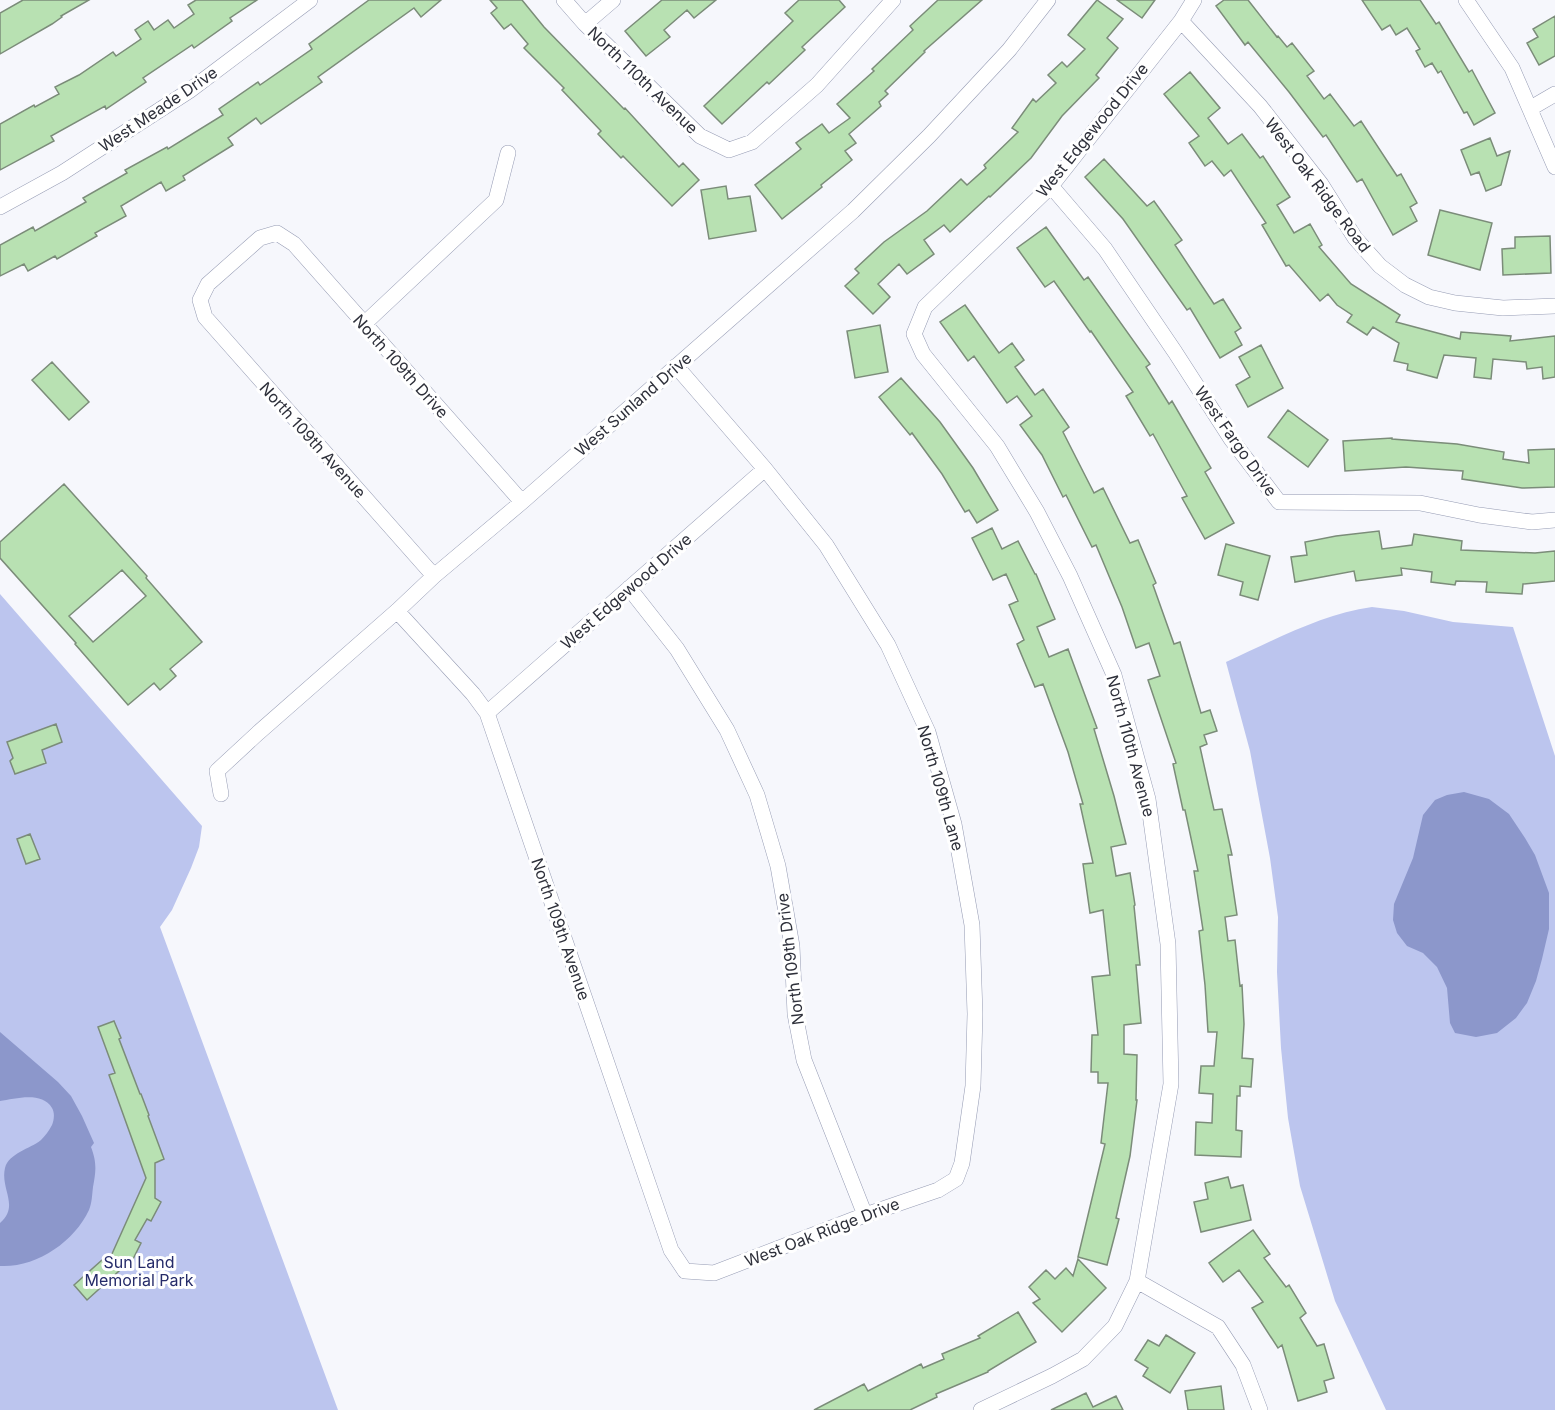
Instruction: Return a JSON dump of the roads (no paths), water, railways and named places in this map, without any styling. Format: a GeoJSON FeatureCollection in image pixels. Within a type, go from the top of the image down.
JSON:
{"type":"FeatureCollection","features":[{"type":"Feature","properties":{"kind":"street","name":"West Meade Drive"},"geometry":{"type":"LineString","coordinates":[[0,207],[62,173],[189,90],[310,0]]}},
{"type":"Feature","properties":{"kind":"street","name":"North 110th Avenue"},"geometry":{"type":"LineString","coordinates":[[564,0],[585,24],[700,136],[729,150],[752,142],[817,85],[892,0]]}},
{"type":"Feature","properties":{"kind":"street"},"geometry":{"type":"LineString","coordinates":[[585,24],[613,0]]}},
{"type":"Feature","properties":{"kind":"street","name":"West Sunland Drive"},"geometry":{"type":"LineString","coordinates":[[221,794],[217,771],[434,576],[522,502],[853,211],[929,136],[1009,50],[1048,0]]}},
{"type":"Feature","properties":{"kind":"street","name":"West Edgewood Drive"},"geometry":{"type":"LineString","coordinates":[[914,334],[925,307],[1051,186],[1181,21],[1194,0]]}},
{"type":"Feature","properties":{"kind":"street"},"geometry":{"type":"LineString","coordinates":[[1466,0],[1512,68],[1555,167]]}},
{"type":"Feature","properties":{"kind":"street","name":"West Oak Ridge Road"},"geometry":{"type":"LineString","coordinates":[[1181,21],[1260,106],[1321,184],[1355,238],[1380,266],[1405,285],[1429,297],[1455,303],[1503,308],[1555,306]]}},
{"type":"Feature","properties":{"kind":"street"},"geometry":{"type":"LineString","coordinates":[[1531,108],[1555,94]]}},
{"type":"Feature","properties":{"kind":"street"},"geometry":{"type":"LineString","coordinates":[[364,324],[496,200],[508,153]]}},
{"type":"Feature","properties":{"kind":"street","name":"West Fargo Drive"},"geometry":{"type":"LineString","coordinates":[[1051,186],[1105,249],[1175,352],[1230,439],[1279,502],[1420,502],[1479,515],[1532,522],[1555,520]]}},
{"type":"Feature","properties":{"kind":"street","name":"North 109th Drive"},"geometry":{"type":"LineString","coordinates":[[200,300],[208,284],[260,238],[278,233],[294,244],[522,502]]}},
{"type":"Feature","properties":{"kind":"street","name":"North 109th Avenue"},"geometry":{"type":"LineString","coordinates":[[200,300],[205,317],[434,576]]}},
{"type":"Feature","properties":{"kind":"street","name":"North 110th Avenue"},"geometry":{"type":"LineString","coordinates":[[914,334],[923,354],[997,446],[1037,512],[1071,576],[1114,675],[1148,799],[1168,944],[1171,1084],[1137,1281],[1115,1326],[1083,1359],[981,1410]]}},
{"type":"Feature","properties":{"kind":"street","name":"North 109th Lane"},"geometry":{"type":"LineString","coordinates":[[676,366],[765,469],[826,545],[888,645],[928,732],[954,824],[972,926],[975,1014],[973,1086],[962,1163],[956,1179]]}},
{"type":"Feature","properties":{"kind":"street","name":"West Edgewood Drive"},"geometry":{"type":"LineString","coordinates":[[487,713],[765,469]]}},
{"type":"Feature","properties":{"kind":"street","name":"North 109th Drive"},"geometry":{"type":"LineString","coordinates":[[629,588],[677,649],[727,730],[757,795],[778,866],[792,946],[795,1014],[804,1060],[865,1215]]}},
{"type":"Feature","properties":{"kind":"street","name":"North 109th Avenue"},"geometry":{"type":"LineString","coordinates":[[397,611],[473,694],[487,713],[671,1250],[685,1271]]}},
{"type":"Feature","properties":{"kind":"street","name":"West Oak Ridge Drive"},"geometry":{"type":"LineString","coordinates":[[685,1271],[714,1273],[865,1215],[938,1190],[956,1179]]}},
{"type":"Feature","properties":{"kind":"street"},"geometry":{"type":"LineString","coordinates":[[1137,1281],[1218,1328],[1243,1365],[1260,1410]]}},
{"type":"Feature","properties":{"kind":"park label","name":"Sun Land Memorial Park"},"geometry":{"type":"Point","coordinates":[139,1271]}}]}
